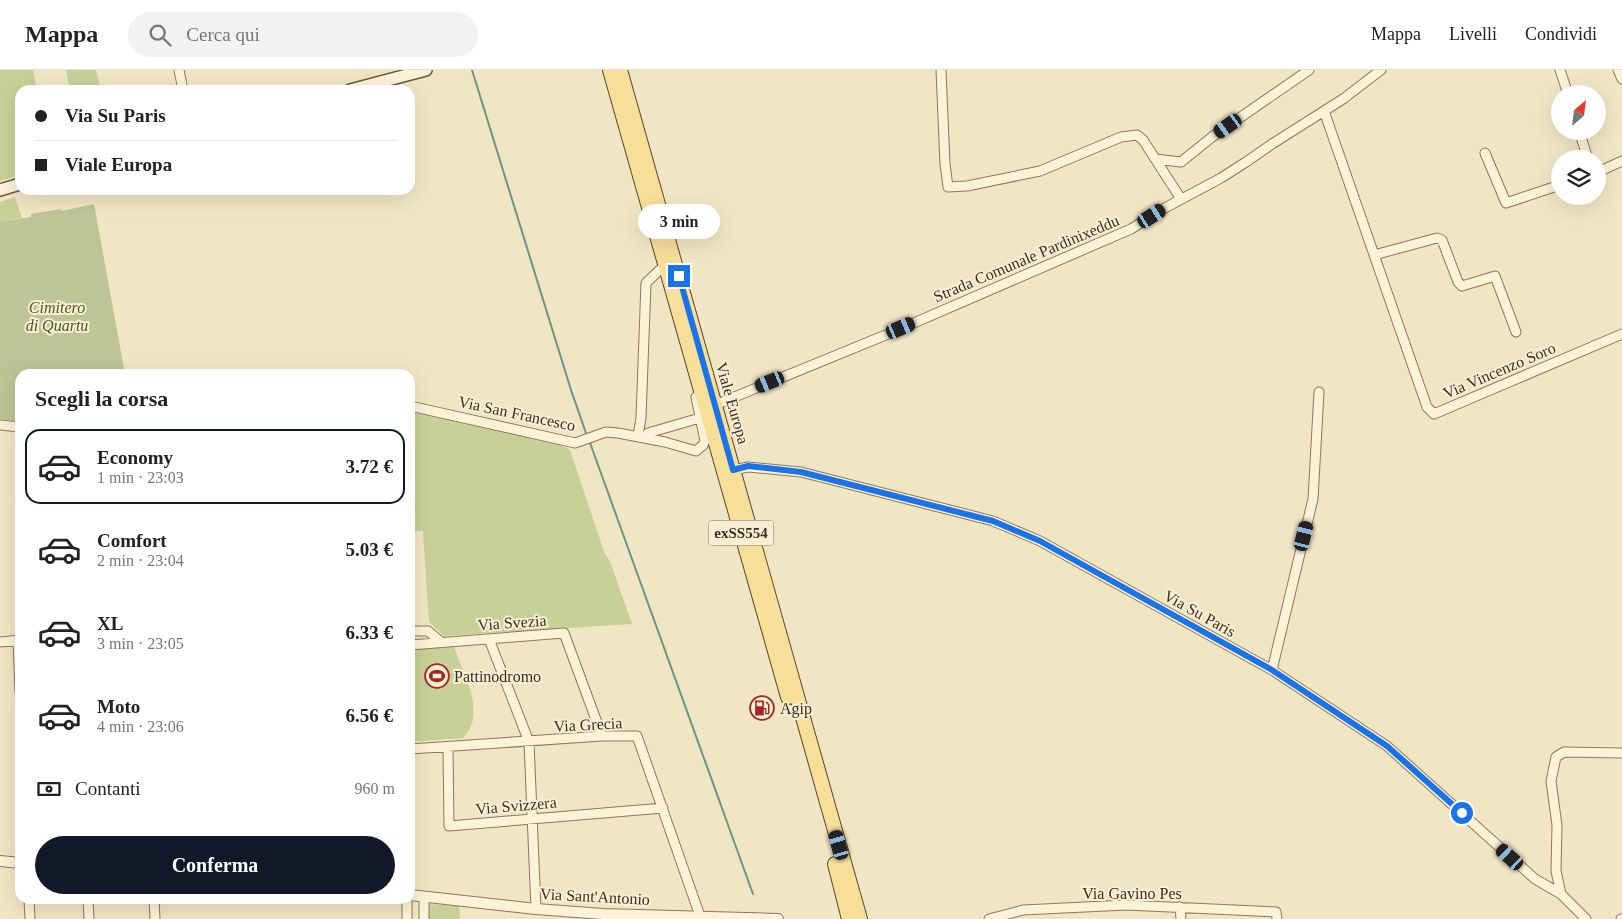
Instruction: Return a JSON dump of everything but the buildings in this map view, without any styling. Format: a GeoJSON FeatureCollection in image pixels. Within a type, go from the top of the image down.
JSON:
{"type":"FeatureCollection","features":[{"type":"Feature","properties":{"kind":"main road"},"geometry":{"type":"LineString","coordinates":[[369,85],[426,70]]}},
{"type":"Feature","properties":{"kind":"main road","name":"Viale Europa"},"geometry":{"type":"LineString","coordinates":[[616,73],[665,265],[818,801],[849,919]]}},
{"type":"Feature","properties":{"kind":"main road","name":"Viale Europa"},"geometry":{"type":"LineString","coordinates":[[616,73],[715,405],[860,919]]}},
{"type":"Feature","properties":{"kind":"main road"},"geometry":{"type":"LineString","coordinates":[[0,190],[15,186]]}},
{"type":"Feature","properties":{"kind":"street"},"geometry":{"type":"LineString","coordinates":[[179,70],[182,85]]}},
{"type":"Feature","properties":{"kind":"street"},"geometry":{"type":"LineString","coordinates":[[941,70],[945,164],[948,187],[967,186],[1040,171],[1121,137],[1137,135],[1143,140],[1181,199]]}},
{"type":"Feature","properties":{"kind":"street"},"geometry":{"type":"LineString","coordinates":[[1155,159],[1181,162],[1212,137],[1309,70]]}},
{"type":"Feature","properties":{"kind":"street","name":"Strada Comunale Pardinixeddu"},"geometry":{"type":"LineString","coordinates":[[715,405],[893,332],[1130,229],[1230,172],[1324,111],[1381,70]]}},
{"type":"Feature","properties":{"kind":"street"},"geometry":{"type":"LineString","coordinates":[[1560,70],[1565,85]]}},
{"type":"Feature","properties":{"kind":"street"},"geometry":{"type":"LineString","coordinates":[[1618,70],[1622,78]]}},
{"type":"Feature","properties":{"kind":"street","name":"Via Vincenzo Soro"},"geometry":{"type":"LineString","coordinates":[[1324,111],[1426,407],[1434,414],[1622,334]]}},
{"type":"Feature","properties":{"kind":"street"},"geometry":{"type":"LineString","coordinates":[[1485,153],[1506,203],[1551,188]]}},
{"type":"Feature","properties":{"kind":"street"},"geometry":{"type":"LineString","coordinates":[[1606,168],[1622,161]]}},
{"type":"Feature","properties":{"kind":"street","name":"Via Vincenzo Soro"},"geometry":{"type":"LineString","coordinates":[[1374,255],[1436,238],[1442,240],[1455,274],[1462,286],[1495,276],[1516,332]]}},
{"type":"Feature","properties":{"kind":"street"},"geometry":{"type":"LineString","coordinates":[[642,437],[646,283],[665,265]]}},
{"type":"Feature","properties":{"kind":"street"},"geometry":{"type":"LineString","coordinates":[[1272,670],[1313,499],[1319,392]]}},
{"type":"Feature","properties":{"kind":"street","name":"Via San Francesco"},"geometry":{"type":"LineString","coordinates":[[415,407],[575,443],[606,432],[642,437],[696,451],[704,445],[705,441],[696,397],[701,393]]}},
{"type":"Feature","properties":{"kind":"street"},"geometry":{"type":"LineString","coordinates":[[642,437],[648,433],[700,418]]}},
{"type":"Feature","properties":{"kind":"street"},"geometry":{"type":"LineString","coordinates":[[0,425],[15,426]]}},
{"type":"Feature","properties":{"kind":"street","name":"Via Su Paris"},"geometry":{"type":"LineString","coordinates":[[733,470],[748,466],[801,472],[993,521],[1040,541],[1272,670],[1387,746],[1535,879],[1561,894],[1586,919]]}},
{"type":"Feature","properties":{"kind":"street"},"geometry":{"type":"LineString","coordinates":[[415,631],[428,631],[441,642]]}},
{"type":"Feature","properties":{"kind":"street","name":"Via Svezia"},"geometry":{"type":"LineString","coordinates":[[415,645],[564,633],[602,736]]}},
{"type":"Feature","properties":{"kind":"street"},"geometry":{"type":"LineString","coordinates":[[489,638],[529,742],[536,908]]}},
{"type":"Feature","properties":{"kind":"street"},"geometry":{"type":"LineString","coordinates":[[0,642],[15,640]]}},
{"type":"Feature","properties":{"kind":"street","name":"Via Grecia"},"geometry":{"type":"LineString","coordinates":[[415,749],[602,736],[637,736],[700,916]]}},
{"type":"Feature","properties":{"kind":"street","name":"Via Svizzera"},"geometry":{"type":"LineString","coordinates":[[448,748],[449,826],[663,808]]}},
{"type":"Feature","properties":{"kind":"street"},"geometry":{"type":"LineString","coordinates":[[1561,894],[1556,871],[1557,825],[1551,781],[1556,757],[1564,752],[1622,753]]}},
{"type":"Feature","properties":{"kind":"street"},"geometry":{"type":"LineString","coordinates":[[0,861],[15,862]]}},
{"type":"Feature","properties":{"kind":"street","name":"Via Sant'Antonio"},"geometry":{"type":"LineString","coordinates":[[415,896],[603,916],[700,916],[778,919]]}},
{"type":"Feature","properties":{"kind":"street"},"geometry":{"type":"LineString","coordinates":[[424,897],[424,919]]}},
{"type":"Feature","properties":{"kind":"street"},"geometry":{"type":"LineString","coordinates":[[29,904],[30,919]]}},
{"type":"Feature","properties":{"kind":"street"},"geometry":{"type":"LineString","coordinates":[[88,904],[89,919]]}},
{"type":"Feature","properties":{"kind":"street"},"geometry":{"type":"LineString","coordinates":[[154,904],[155,919]]}},
{"type":"Feature","properties":{"kind":"street"},"geometry":{"type":"LineString","coordinates":[[407,904],[407,919]]}},
{"type":"Feature","properties":{"kind":"street","name":"Via Gavino Pes"},"geometry":{"type":"LineString","coordinates":[[989,919],[1126,905],[1180,907],[1276,915]]}},
{"type":"Feature","properties":{"kind":"street"},"geometry":{"type":"LineString","coordinates":[[1180,907],[1181,919]]}},
{"type":"Feature","properties":{"kind":"green space"},"geometry":{"type":"Polygon","coordinates":[[[0,70],[33,70],[36,85],[15,85],[15,176],[0,181],[0,70]]]}},
{"type":"Feature","properties":{"kind":"green space"},"geometry":{"type":"Polygon","coordinates":[[[66,70],[96,70],[100,85],[69,85],[66,70]]]}},
{"type":"Feature","properties":{"kind":"green space"},"geometry":{"type":"Polygon","coordinates":[[[15,197],[22,218],[0,222],[0,202],[15,197]]]}},
{"type":"Feature","properties":{"kind":"green space","name":"Cimitero di Quartu"},"geometry":{"type":"Polygon","coordinates":[[[94,204],[124,369],[15,369],[15,420],[0,419],[0,222],[31,217],[31,214],[61,209],[62,211],[94,204]]]}},
{"type":"Feature","properties":{"kind":"green space"},"geometry":{"type":"Polygon","coordinates":[[[415,409],[557,443],[570,450],[605,554],[610,561],[632,624],[444,636],[429,622],[423,531],[415,531],[415,409]]]}},
{"type":"Feature","properties":{"kind":"green space","name":"Pattinodromo"},"geometry":{"type":"Polygon","coordinates":[[[454,647],[467,680],[473,705],[471,727],[464,738],[415,742],[415,649],[454,647]]]}},
{"type":"Feature","properties":{"kind":"green space"},"geometry":{"type":"Polygon","coordinates":[[[428,904],[459,906],[460,919],[428,919],[428,904]]]}},
{"type":"Feature","properties":{"kind":"waterway"},"geometry":{"type":"LineString","coordinates":[[472,70],[587,436]]}},
{"type":"Feature","properties":{"kind":"waterway"},"geometry":{"type":"LineString","coordinates":[[589,440],[753,894]]}},
{"type":"Feature","properties":{"kind":"place","name":"Pattinodromo"},"geometry":{"type":"Point","coordinates":[437,676]}},
{"type":"Feature","properties":{"kind":"place","name":"Agip"},"geometry":{"type":"Point","coordinates":[762,708]}},
{"type":"Feature","properties":{"kind":"route"},"geometry":{"type":"LineString","coordinates":[[679,276],[733,470],[748,466],[801,472],[993,521],[1040,541],[1272,670],[1324,703],[1387,746],[1462,813]]}}]}
